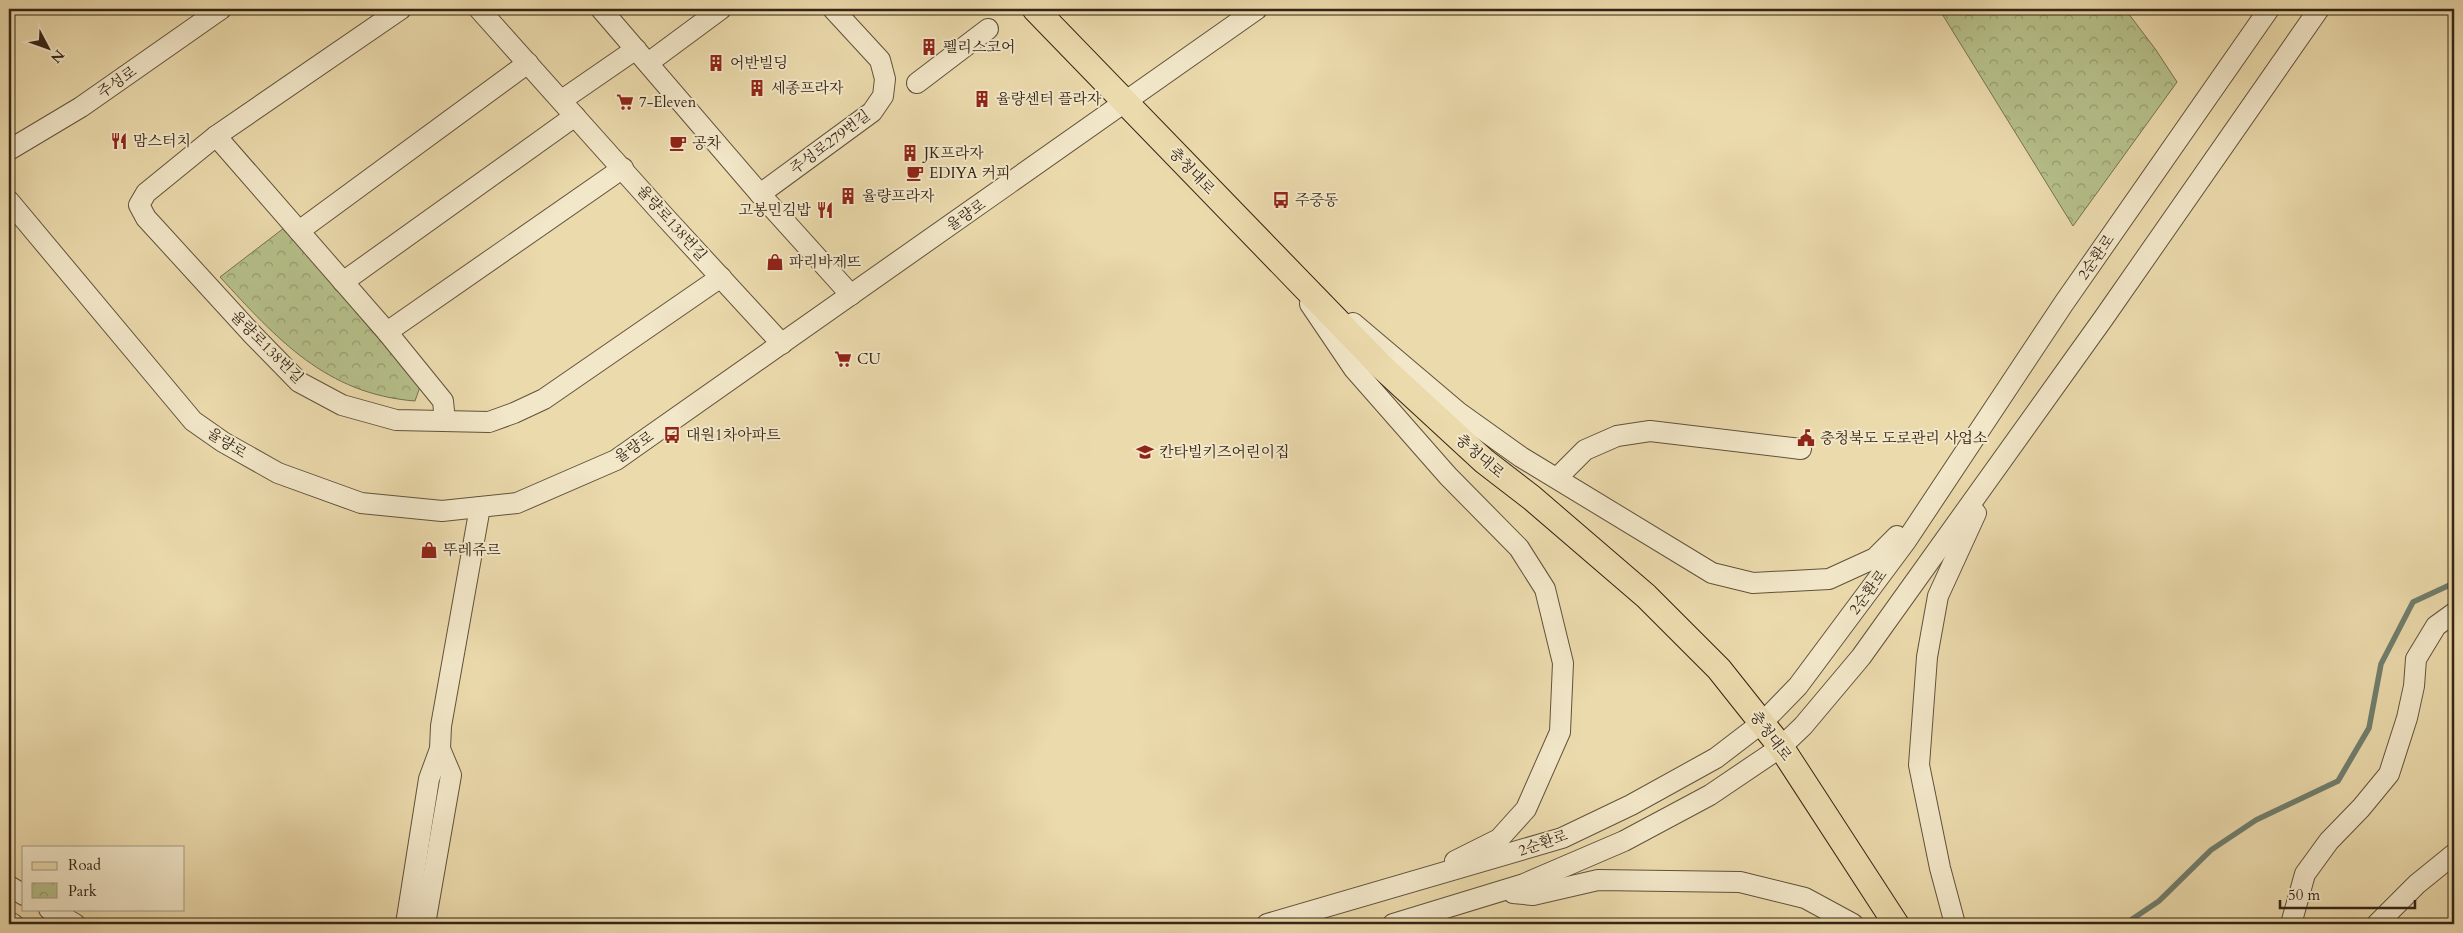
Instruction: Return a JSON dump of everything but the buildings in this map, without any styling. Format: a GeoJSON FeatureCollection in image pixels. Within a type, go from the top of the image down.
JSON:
{"type":"FeatureCollection","features":[{"type":"Feature","properties":{"kind":"main road","name":"충청대로"},"geometry":{"type":"LineString","coordinates":[[1035,9],[1382,367],[1484,461],[1532,498],[1646,596],[1719,669],[1782,747],[1896,924]]}},
{"type":"Feature","properties":{"kind":"street","name":"주성로"},"geometry":{"type":"LineString","coordinates":[[9,150],[81,107],[220,9]]}},
{"type":"Feature","properties":{"kind":"street","name":"율량로138번길"},"geometry":{"type":"LineString","coordinates":[[401,9],[216,136],[146,193],[139,205],[146,218],[298,382],[342,404],[396,420],[489,422],[544,399],[721,277]]}},
{"type":"Feature","properties":{"kind":"street","name":"율량로138번길"},"geometry":{"type":"LineString","coordinates":[[479,9],[665,217],[782,344]]}},
{"type":"Feature","properties":{"kind":"street"},"geometry":{"type":"LineString","coordinates":[[600,9],[851,296]]}},
{"type":"Feature","properties":{"kind":"street"},"geometry":{"type":"LineString","coordinates":[[562,100],[642,56],[721,9]]}},
{"type":"Feature","properties":{"kind":"street","name":"주성로279번길"},"geometry":{"type":"LineString","coordinates":[[760,194],[872,112],[883,96],[885,79],[880,60],[833,9]]}},
{"type":"Feature","properties":{"kind":"street","name":"2순환로"},"geometry":{"type":"LineString","coordinates":[[1267,924],[1562,838],[1631,806],[1716,758],[1763,722],[1798,686],[1906,541],[2064,303],[2269,9]]}},
{"type":"Feature","properties":{"kind":"street","name":"2순환로"},"geometry":{"type":"LineString","coordinates":[[1393,924],[1524,884],[1624,841],[1710,795],[1782,747],[1803,726],[1862,657],[2319,9]]}},
{"type":"Feature","properties":{"kind":"street","name":"율량로"},"geometry":{"type":"LineString","coordinates":[[9,201],[193,420],[223,442],[278,473],[360,503],[442,512],[516,503],[616,460],[1126,103],[1253,10]]}},
{"type":"Feature","properties":{"kind":"street"},"geometry":{"type":"LineString","coordinates":[[917,83],[988,29]]}},
{"type":"Feature","properties":{"kind":"street"},"geometry":{"type":"LineString","coordinates":[[299,230],[528,63]]}},
{"type":"Feature","properties":{"kind":"street"},"geometry":{"type":"LineString","coordinates":[[343,282],[575,116]]}},
{"type":"Feature","properties":{"kind":"street"},"geometry":{"type":"LineString","coordinates":[[216,136],[387,332],[443,401],[445,420]]}},
{"type":"Feature","properties":{"kind":"street"},"geometry":{"type":"LineString","coordinates":[[387,332],[623,168]]}},
{"type":"Feature","properties":{"kind":"street"},"geometry":{"type":"LineString","coordinates":[[1282,264],[1458,412],[1521,457],[1712,573],[1753,583],[1829,579],[1875,558],[1933,501]]}},
{"type":"Feature","properties":{"kind":"street"},"geometry":{"type":"LineString","coordinates":[[1282,264],[1354,369],[1448,476],[1519,548],[1545,589],[1563,663],[1560,732],[1526,808],[1499,839],[1408,884]]}},
{"type":"Feature","properties":{"kind":"street"},"geometry":{"type":"LineString","coordinates":[[1557,478],[1586,450],[1617,436],[1650,431],[1801,449]]}},
{"type":"Feature","properties":{"kind":"street"},"geometry":{"type":"LineString","coordinates":[[1955,924],[1940,868],[1919,765],[1927,657],[1938,596],[1972,520],[2005,456]]}},
{"type":"Feature","properties":{"kind":"street"},"geometry":{"type":"LineString","coordinates":[[406,924],[429,779],[440,749],[441,726],[480,507]]}},
{"type":"Feature","properties":{"kind":"street"},"geometry":{"type":"LineString","coordinates":[[2291,924],[2305,874],[2330,841],[2361,808],[2388,774],[2407,718],[2414,686],[2416,659],[2436,626],[2454,613]]}},
{"type":"Feature","properties":{"kind":"street"},"geometry":{"type":"LineString","coordinates":[[426,924],[451,775],[440,749]]}},
{"type":"Feature","properties":{"kind":"street"},"geometry":{"type":"LineString","coordinates":[[2378,924],[2417,884],[2454,854]]}},
{"type":"Feature","properties":{"kind":"street"},"geometry":{"type":"LineString","coordinates":[[1498,892],[1533,894],[1598,880],[1740,882],[1805,898],[1853,924]]}},
{"type":"Feature","properties":{"kind":"street"},"geometry":{"type":"LineString","coordinates":[[9,886],[22,894]]}},
{"type":"Feature","properties":{"kind":"street"},"geometry":{"type":"LineString","coordinates":[[51,910],[75,924]]}},
{"type":"Feature","properties":{"kind":"street"},"geometry":{"type":"LineString","coordinates":[[9,922],[13,924]]}},
{"type":"Feature","properties":{"kind":"green space"},"geometry":{"type":"Polygon","coordinates":[[[1939,9],[2125,9],[2177,82],[2073,226],[1939,9]]]}},
{"type":"Feature","properties":{"kind":"green space"},"geometry":{"type":"Polygon","coordinates":[[[284,228],[420,387],[415,401],[383,396],[355,387],[329,375],[283,342],[220,277],[284,228]]]}},
{"type":"Feature","properties":{"kind":"waterway"},"geometry":{"type":"LineString","coordinates":[[2125,924],[2159,901],[2211,850],[2256,820],[2338,781],[2369,728],[2381,664],[2413,602],[2454,583]]}},
{"type":"Feature","properties":{"kind":"place","name":"펠리스코어"},"geometry":{"type":"Point","coordinates":[929,47]}},
{"type":"Feature","properties":{"kind":"place","name":"어반빌딩"},"geometry":{"type":"Point","coordinates":[716,63]}},
{"type":"Feature","properties":{"kind":"place","name":"세종프라자"},"geometry":{"type":"Point","coordinates":[757,88]}},
{"type":"Feature","properties":{"kind":"place","name":"율량센터 플라자"},"geometry":{"type":"Point","coordinates":[982,99]}},
{"type":"Feature","properties":{"kind":"place","name":"7-Eleven"},"geometry":{"type":"Point","coordinates":[625,102]}},
{"type":"Feature","properties":{"kind":"place","name":"맘스터치"},"geometry":{"type":"Point","coordinates":[119,141]}},
{"type":"Feature","properties":{"kind":"place","name":"공차"},"geometry":{"type":"Point","coordinates":[678,143]}},
{"type":"Feature","properties":{"kind":"place","name":"JK프라자"},"geometry":{"type":"Point","coordinates":[910,153]}},
{"type":"Feature","properties":{"kind":"place","name":"EDIYA 커피"},"geometry":{"type":"Point","coordinates":[915,173]}},
{"type":"Feature","properties":{"kind":"place","name":"율량프라자"},"geometry":{"type":"Point","coordinates":[848,196]}},
{"type":"Feature","properties":{"kind":"place","name":"주중동"},"geometry":{"type":"Point","coordinates":[1281,200]}},
{"type":"Feature","properties":{"kind":"place","name":"고봉민김밥"},"geometry":{"type":"Point","coordinates":[825,210]}},
{"type":"Feature","properties":{"kind":"place","name":"파리바게뜨"},"geometry":{"type":"Point","coordinates":[775,262]}},
{"type":"Feature","properties":{"kind":"place","name":"CU"},"geometry":{"type":"Point","coordinates":[843,359]}},
{"type":"Feature","properties":{"kind":"place","name":"대원1차아파트"},"geometry":{"type":"Point","coordinates":[672,435]}},
{"type":"Feature","properties":{"kind":"place","name":"충청북도 도로관리 사업소"},"geometry":{"type":"Point","coordinates":[1806,438]}},
{"type":"Feature","properties":{"kind":"place","name":"칸타빌키즈어린이집"},"geometry":{"type":"Point","coordinates":[1145,452]}},
{"type":"Feature","properties":{"kind":"place","name":"뚜레쥬르"},"geometry":{"type":"Point","coordinates":[429,550]}}]}
